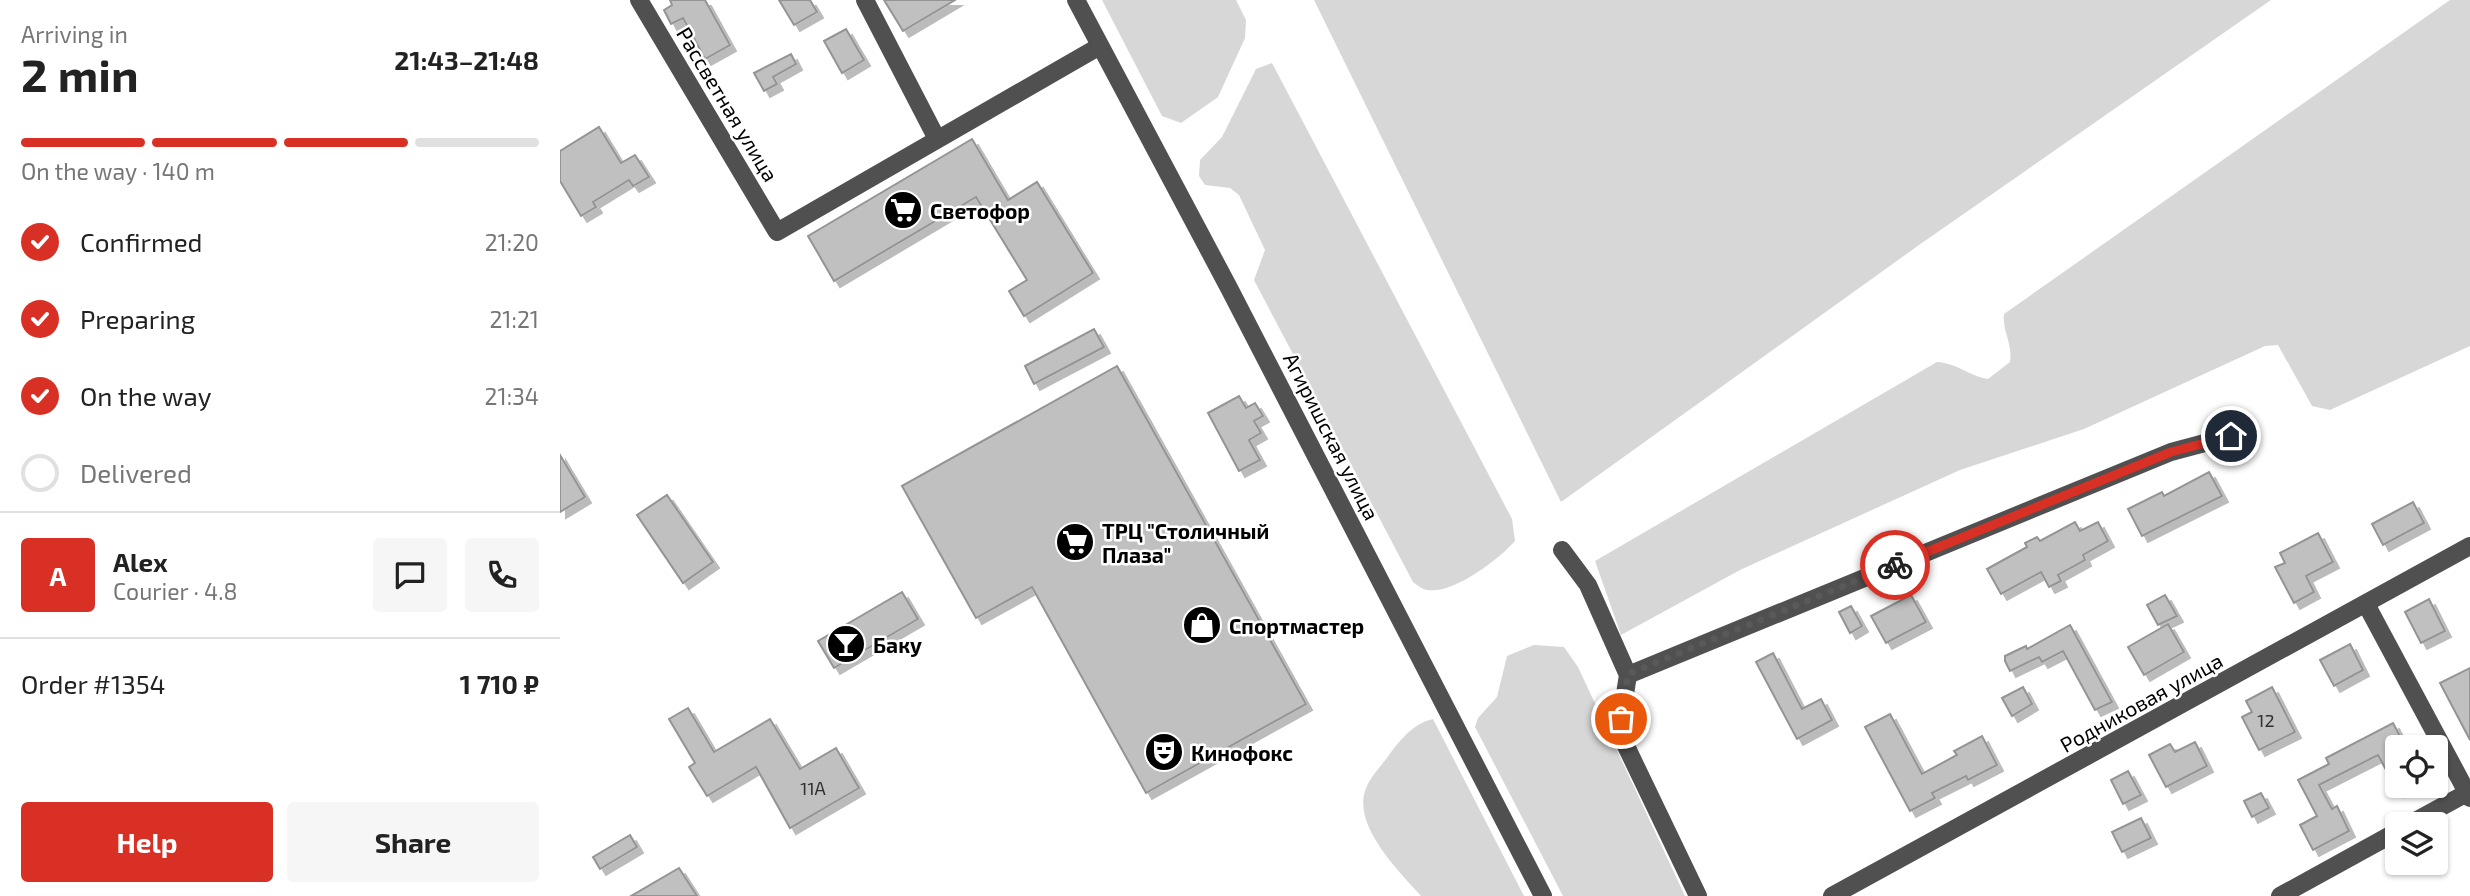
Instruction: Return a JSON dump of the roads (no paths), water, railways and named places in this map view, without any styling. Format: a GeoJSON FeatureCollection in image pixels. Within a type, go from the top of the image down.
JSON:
{"type":"FeatureCollection","features":[{"type":"Feature","properties":{"kind":"street","name":"Рассветная улица"},"geometry":{"type":"LineString","coordinates":[[639,0],[778,232],[937,139]]}},
{"type":"Feature","properties":{"kind":"street"},"geometry":{"type":"LineString","coordinates":[[865,0],[937,139],[1100,46]]}},
{"type":"Feature","properties":{"kind":"street","name":"Агиришская улица"},"geometry":{"type":"LineString","coordinates":[[1076,0],[1230,288],[1543,896]]}},
{"type":"Feature","properties":{"kind":"street"},"geometry":{"type":"LineString","coordinates":[[1628,674],[2171,452],[2231,436]]}},
{"type":"Feature","properties":{"kind":"street","name":"Родниковая улица"},"geometry":{"type":"LineString","coordinates":[[1832,896],[2470,546]]}},
{"type":"Feature","properties":{"kind":"street"},"geometry":{"type":"LineString","coordinates":[[1562,550],[1588,585],[1628,674],[1621,719],[1626,746],[1698,896]]}},
{"type":"Feature","properties":{"kind":"street"},"geometry":{"type":"LineString","coordinates":[[2367,604],[2468,795],[2434,812]]}},
{"type":"Feature","properties":{"kind":"street"},"geometry":{"type":"LineString","coordinates":[[2280,896],[2385,838]]}},
{"type":"Feature","properties":{"kind":"place","name":"Светофор"},"geometry":{"type":"Point","coordinates":[903,210]}},
{"type":"Feature","properties":{"kind":"place","name":"ТРЦ \"Столичный Плаза\""},"geometry":{"type":"Point","coordinates":[1075,542]}},
{"type":"Feature","properties":{"kind":"place","name":"Спортмастер"},"geometry":{"type":"Point","coordinates":[1202,625]}},
{"type":"Feature","properties":{"kind":"place","name":"Баку"},"geometry":{"type":"Point","coordinates":[846,644]}},
{"type":"Feature","properties":{"kind":"place","name":"Кинофокс"},"geometry":{"type":"Point","coordinates":[1164,752]}}]}
